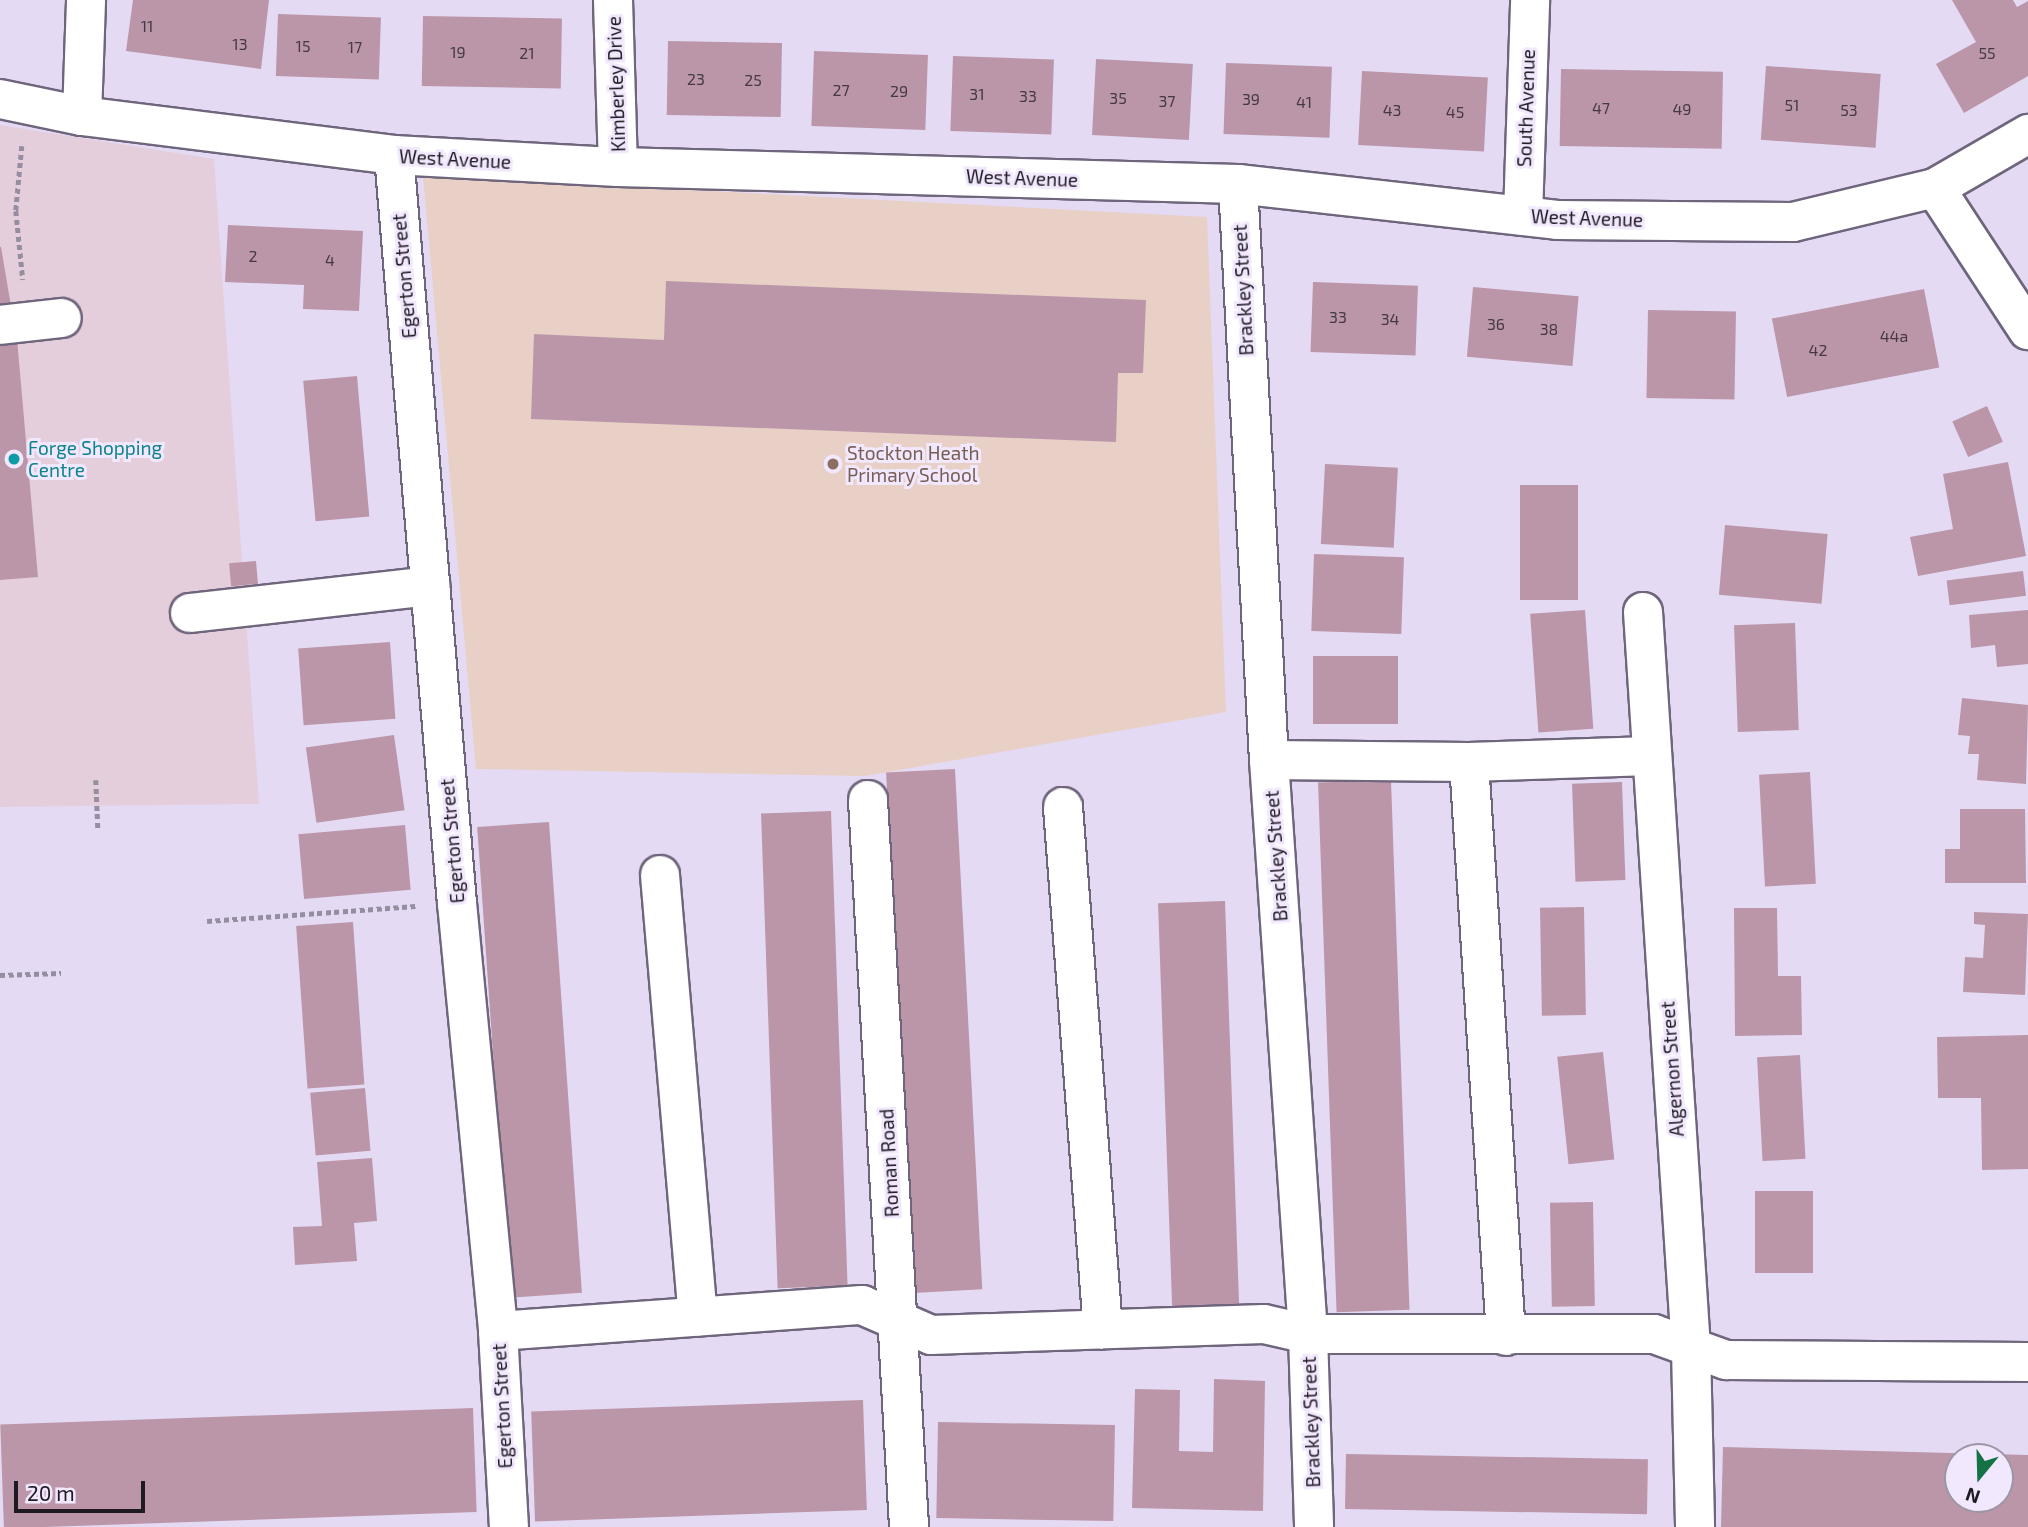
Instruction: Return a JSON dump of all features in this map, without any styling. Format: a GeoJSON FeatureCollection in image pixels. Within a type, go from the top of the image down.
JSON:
{"type":"FeatureCollection","features":[{"type":"Feature","properties":{"kind":"street"},"geometry":{"type":"LineString","coordinates":[[82,117],[86,0]]}},
{"type":"Feature","properties":{"kind":"street","name":"Kimberley Drive"},"geometry":{"type":"LineString","coordinates":[[613,0],[618,167]]}},
{"type":"Feature","properties":{"kind":"street","name":"South Avenue"},"geometry":{"type":"LineString","coordinates":[[1523,216],[1530,0]]}},
{"type":"Feature","properties":{"kind":"street","name":"West Avenue"},"geometry":{"type":"LineString","coordinates":[[15,103],[82,117],[133,119],[394,155],[618,167],[1238,184],[1523,216],[1793,222],[1935,188],[2028,134]]}},
{"type":"Feature","properties":{"kind":"street","name":"Egerton Street"},"geometry":{"type":"LineString","coordinates":[[394,155],[457,903],[498,1331],[509,1527]]}},
{"type":"Feature","properties":{"kind":"street","name":"Brackley Street"},"geometry":{"type":"LineString","coordinates":[[1238,184],[1269,761],[1308,1334],[1314,1527]]}},
{"type":"Feature","properties":{"kind":"street"},"geometry":{"type":"LineString","coordinates":[[1935,188],[2028,330]]}},
{"type":"Feature","properties":{"kind":"street"},"geometry":{"type":"LineString","coordinates":[[190,613],[430,586]]}},
{"type":"Feature","properties":{"kind":"street","name":"Algernon Street"},"geometry":{"type":"LineString","coordinates":[[1643,612],[1650,756],[1691,1348],[1695,1527]]}},
{"type":"Feature","properties":{"kind":"street"},"geometry":{"type":"LineString","coordinates":[[1269,761],[1469,762],[1650,756]]}},
{"type":"Feature","properties":{"kind":"street"},"geometry":{"type":"LineString","coordinates":[[1469,762],[1506,1336]]}},
{"type":"Feature","properties":{"kind":"street","name":"Roman Road"},"geometry":{"type":"LineString","coordinates":[[868,800],[909,1527]]}},
{"type":"Feature","properties":{"kind":"street"},"geometry":{"type":"LineString","coordinates":[[1063,807],[1103,1329]]}},
{"type":"Feature","properties":{"kind":"street"},"geometry":{"type":"LineString","coordinates":[[660,875],[698,1316]]}},
{"type":"Feature","properties":{"kind":"street"},"geometry":{"type":"LineString","coordinates":[[498,1331],[862,1304],[931,1335],[1264,1324],[1308,1334],[1654,1334],[1726,1360],[2028,1362]]}},
{"type":"Feature","properties":{"kind":"path"},"geometry":{"type":"LineString","coordinates":[[15,103],[16,211],[30,322]]}},
{"type":"Feature","properties":{"kind":"path"},"geometry":{"type":"LineString","coordinates":[[96,780],[99,828]]}},
{"type":"Feature","properties":{"kind":"path"},"geometry":{"type":"LineString","coordinates":[[206,921],[457,903]]}},
{"type":"Feature","properties":{"kind":"path"},"geometry":{"type":"LineString","coordinates":[[0,975],[61,973]]}},
{"type":"Feature","properties":{"kind":"shaded area"},"geometry":{"type":"Polygon","coordinates":[[[0,125],[214,159],[259,804],[0,807],[0,125]]]}},
{"type":"Feature","properties":{"kind":"shaded area","name":"Stockton Heath Primary School"},"geometry":{"type":"Polygon","coordinates":[[[423,176],[1207,217],[1226,712],[865,776],[476,769],[423,176]]]}},
{"type":"Feature","properties":{"kind":"building"},"geometry":{"type":"Polygon","coordinates":[[[133,0],[269,0],[261,69],[126,51],[133,0]]]}},
{"type":"Feature","properties":{"kind":"building"},"geometry":{"type":"Polygon","coordinates":[[[1952,0],[2013,0],[2017,7],[2028,1],[2028,76],[1964,113],[1936,64],[1976,42],[1952,0]]]}},
{"type":"Feature","properties":{"kind":"building"},"geometry":{"type":"Polygon","coordinates":[[[278,14],[381,18],[379,80],[276,76],[278,14]]]}},
{"type":"Feature","properties":{"kind":"building"},"geometry":{"type":"Polygon","coordinates":[[[423,16],[562,18],[561,88],[422,86],[423,16]]]}},
{"type":"Feature","properties":{"kind":"building"},"geometry":{"type":"Polygon","coordinates":[[[668,41],[782,43],[781,117],[667,115],[668,41]]]}},
{"type":"Feature","properties":{"kind":"building"},"geometry":{"type":"Polygon","coordinates":[[[814,51],[928,55],[925,130],[811,126],[814,51]]]}},
{"type":"Feature","properties":{"kind":"building"},"geometry":{"type":"Polygon","coordinates":[[[953,56],[1054,60],[1051,134],[950,131],[953,56]]]}},
{"type":"Feature","properties":{"kind":"building"},"geometry":{"type":"Polygon","coordinates":[[[1096,59],[1193,64],[1189,140],[1092,135],[1096,59]]]}},
{"type":"Feature","properties":{"kind":"building"},"geometry":{"type":"Polygon","coordinates":[[[1226,63],[1332,67],[1329,138],[1224,134],[1226,63]]]}},
{"type":"Feature","properties":{"kind":"building"},"geometry":{"type":"Polygon","coordinates":[[[1766,66],[1881,74],[1876,148],[1761,140],[1766,66]]]}},
{"type":"Feature","properties":{"kind":"building"},"geometry":{"type":"Polygon","coordinates":[[[1561,69],[1723,72],[1722,149],[1560,146],[1561,69]]]}},
{"type":"Feature","properties":{"kind":"building"},"geometry":{"type":"Polygon","coordinates":[[[1362,71],[1488,78],[1484,151],[1358,145],[1362,71]]]}},
{"type":"Feature","properties":{"kind":"building"},"geometry":{"type":"Polygon","coordinates":[[[228,225],[363,231],[359,311],[303,309],[304,285],[225,282],[228,225]]]}},
{"type":"Feature","properties":{"kind":"building"},"geometry":{"type":"Polygon","coordinates":[[[1,247],[12,312],[0,313],[1,247]]]}},
{"type":"Feature","properties":{"kind":"building"},"geometry":{"type":"Polygon","coordinates":[[[666,281],[1146,300],[1143,373],[1118,373],[1116,442],[531,419],[534,334],[664,340],[666,281]]]}},
{"type":"Feature","properties":{"kind":"building"},"geometry":{"type":"Polygon","coordinates":[[[1313,282],[1418,286],[1415,356],[1311,352],[1313,282]]]}},
{"type":"Feature","properties":{"kind":"building"},"geometry":{"type":"Polygon","coordinates":[[[1473,287],[1579,296],[1572,366],[1467,357],[1473,287]]]}},
{"type":"Feature","properties":{"kind":"building"},"geometry":{"type":"Polygon","coordinates":[[[1924,289],[1939,368],[1787,397],[1772,319],[1924,289]]]}},
{"type":"Feature","properties":{"kind":"building"},"geometry":{"type":"Polygon","coordinates":[[[1648,310],[1736,312],[1734,400],[1646,398],[1648,310]]]}},
{"type":"Feature","properties":{"kind":"building","name":"Forge Shopping Centre"},"geometry":{"type":"Polygon","coordinates":[[[17,339],[38,577],[0,580],[0,340],[17,339]]]}},
{"type":"Feature","properties":{"kind":"building"},"geometry":{"type":"Polygon","coordinates":[[[357,376],[369,516],[315,521],[303,381],[357,376]]]}},
{"type":"Feature","properties":{"kind":"building"},"geometry":{"type":"Polygon","coordinates":[[[1987,406],[2003,442],[1968,457],[1952,421],[1987,406]]]}},
{"type":"Feature","properties":{"kind":"building"},"geometry":{"type":"Polygon","coordinates":[[[2008,462],[2026,556],[1918,576],[1910,537],[1953,529],[1943,474],[2008,462]]]}},
{"type":"Feature","properties":{"kind":"building"},"geometry":{"type":"Polygon","coordinates":[[[1325,464],[1398,468],[1394,548],[1321,544],[1325,464]]]}},
{"type":"Feature","properties":{"kind":"building"},"geometry":{"type":"Polygon","coordinates":[[[1520,485],[1578,485],[1578,600],[1520,600],[1520,485]]]}},
{"type":"Feature","properties":{"kind":"building"},"geometry":{"type":"Polygon","coordinates":[[[1725,525],[1828,534],[1822,604],[1719,595],[1725,525]]]}},
{"type":"Feature","properties":{"kind":"building"},"geometry":{"type":"Polygon","coordinates":[[[1314,554],[1404,557],[1401,634],[1311,631],[1314,554]]]}},
{"type":"Feature","properties":{"kind":"building"},"geometry":{"type":"Polygon","coordinates":[[[256,561],[258,584],[231,586],[229,563],[256,561]]]}},
{"type":"Feature","properties":{"kind":"building"},"geometry":{"type":"Polygon","coordinates":[[[2023,571],[2026,596],[1950,605],[1947,580],[2023,571]]]}},
{"type":"Feature","properties":{"kind":"building"},"geometry":{"type":"Polygon","coordinates":[[[1585,610],[1593,729],[1538,733],[1530,614],[1585,610]]]}},
{"type":"Feature","properties":{"kind":"building"},"geometry":{"type":"Polygon","coordinates":[[[2028,610],[2028,664],[1997,667],[1995,645],[1971,648],[1969,615],[2028,610]]]}},
{"type":"Feature","properties":{"kind":"building"},"geometry":{"type":"Polygon","coordinates":[[[1795,623],[1799,730],[1738,732],[1734,625],[1795,623]]]}},
{"type":"Feature","properties":{"kind":"building"},"geometry":{"type":"Polygon","coordinates":[[[390,642],[395,719],[304,725],[298,648],[390,642]]]}},
{"type":"Feature","properties":{"kind":"building"},"geometry":{"type":"Polygon","coordinates":[[[1313,656],[1398,656],[1398,724],[1313,724],[1313,656]]]}},
{"type":"Feature","properties":{"kind":"building"},"geometry":{"type":"Polygon","coordinates":[[[1962,698],[2028,705],[2026,784],[1977,780],[1979,754],[1968,754],[1970,736],[1958,735],[1962,698]]]}},
{"type":"Feature","properties":{"kind":"building"},"geometry":{"type":"Polygon","coordinates":[[[394,735],[405,810],[316,823],[306,747],[394,735]]]}},
{"type":"Feature","properties":{"kind":"building"},"geometry":{"type":"Polygon","coordinates":[[[955,769],[982,1289],[913,1293],[886,773],[955,769]]]}},
{"type":"Feature","properties":{"kind":"building"},"geometry":{"type":"Polygon","coordinates":[[[1810,772],[1816,884],[1765,887],[1759,775],[1810,772]]]}},
{"type":"Feature","properties":{"kind":"building"},"geometry":{"type":"Polygon","coordinates":[[[1391,780],[1409,1310],[1337,1312],[1318,783],[1391,780]]]}},
{"type":"Feature","properties":{"kind":"building"},"geometry":{"type":"Polygon","coordinates":[[[1622,782],[1625,880],[1575,882],[1572,784],[1622,782]]]}},
{"type":"Feature","properties":{"kind":"building"},"geometry":{"type":"Polygon","coordinates":[[[1960,809],[2025,809],[2026,883],[1945,883],[1945,849],[1960,849],[1960,809]]]}},
{"type":"Feature","properties":{"kind":"building"},"geometry":{"type":"Polygon","coordinates":[[[831,811],[848,1286],[778,1288],[761,813],[831,811]]]}},
{"type":"Feature","properties":{"kind":"building"},"geometry":{"type":"Polygon","coordinates":[[[549,822],[582,1293],[510,1298],[477,827],[549,822]]]}},
{"type":"Feature","properties":{"kind":"building"},"geometry":{"type":"Polygon","coordinates":[[[405,825],[411,890],[304,899],[298,834],[405,825]]]}},
{"type":"Feature","properties":{"kind":"building"},"geometry":{"type":"Polygon","coordinates":[[[1225,901],[1239,1310],[1172,1312],[1158,903],[1225,901]]]}},
{"type":"Feature","properties":{"kind":"building"},"geometry":{"type":"Polygon","coordinates":[[[1584,907],[1586,1015],[1542,1016],[1540,908],[1584,907]]]}},
{"type":"Feature","properties":{"kind":"building"},"geometry":{"type":"Polygon","coordinates":[[[1734,908],[1777,908],[1778,976],[1801,976],[1802,1035],[1735,1036],[1734,908]]]}},
{"type":"Feature","properties":{"kind":"building"},"geometry":{"type":"Polygon","coordinates":[[[1974,912],[2028,914],[2025,995],[1963,992],[1965,957],[1983,958],[1985,925],[1974,924],[1974,912]]]}},
{"type":"Feature","properties":{"kind":"building"},"geometry":{"type":"Polygon","coordinates":[[[353,922],[364,1085],[308,1089],[296,926],[353,922]]]}},
{"type":"Feature","properties":{"kind":"building"},"geometry":{"type":"Polygon","coordinates":[[[2028,1035],[2028,1169],[1982,1170],[1981,1098],[1938,1098],[1937,1037],[2028,1035]]]}},
{"type":"Feature","properties":{"kind":"building"},"geometry":{"type":"Polygon","coordinates":[[[1603,1052],[1614,1159],[1569,1164],[1557,1057],[1603,1052]]]}},
{"type":"Feature","properties":{"kind":"building"},"geometry":{"type":"Polygon","coordinates":[[[1800,1055],[1805,1159],[1763,1161],[1757,1057],[1800,1055]]]}},
{"type":"Feature","properties":{"kind":"building"},"geometry":{"type":"Polygon","coordinates":[[[365,1088],[370,1151],[316,1156],[310,1093],[365,1088]]]}},
{"type":"Feature","properties":{"kind":"building"},"geometry":{"type":"Polygon","coordinates":[[[372,1158],[377,1221],[354,1223],[357,1261],[295,1265],[293,1227],[322,1226],[317,1162],[372,1158]]]}},
{"type":"Feature","properties":{"kind":"building"},"geometry":{"type":"Polygon","coordinates":[[[1755,1191],[1813,1191],[1813,1273],[1755,1273],[1755,1191]]]}},
{"type":"Feature","properties":{"kind":"building"},"geometry":{"type":"Polygon","coordinates":[[[1593,1202],[1595,1306],[1552,1307],[1550,1203],[1593,1202]]]}},
{"type":"Feature","properties":{"kind":"building"},"geometry":{"type":"Polygon","coordinates":[[[1214,1379],[1265,1381],[1263,1511],[1132,1508],[1135,1389],[1180,1390],[1179,1451],[1213,1452],[1214,1379]]]}},
{"type":"Feature","properties":{"kind":"building"},"geometry":{"type":"Polygon","coordinates":[[[863,1400],[867,1510],[535,1522],[531,1412],[863,1400]]]}},
{"type":"Feature","properties":{"kind":"building"},"geometry":{"type":"Polygon","coordinates":[[[473,1408],[477,1512],[4,1527],[0,1425],[473,1408]]]}},
{"type":"Feature","properties":{"kind":"building"},"geometry":{"type":"Polygon","coordinates":[[[938,1422],[1115,1425],[1113,1521],[936,1518],[938,1422]]]}},
{"type":"Feature","properties":{"kind":"building"},"geometry":{"type":"Polygon","coordinates":[[[1723,1447],[1944,1453],[1944,1513],[2014,1513],[2014,1455],[2028,1455],[2028,1527],[1721,1527],[1723,1447]]]}},
{"type":"Feature","properties":{"kind":"building"},"geometry":{"type":"Polygon","coordinates":[[[1346,1454],[1648,1459],[1647,1514],[1345,1509],[1346,1454]]]}},
{"type":"Feature","properties":{"kind":"place","name":"Forge Shopping Centre"},"geometry":{"type":"Point","coordinates":[14,459]}},
{"type":"Feature","properties":{"kind":"place","name":"Stockton Heath Primary School"},"geometry":{"type":"Point","coordinates":[833,464]}}]}
